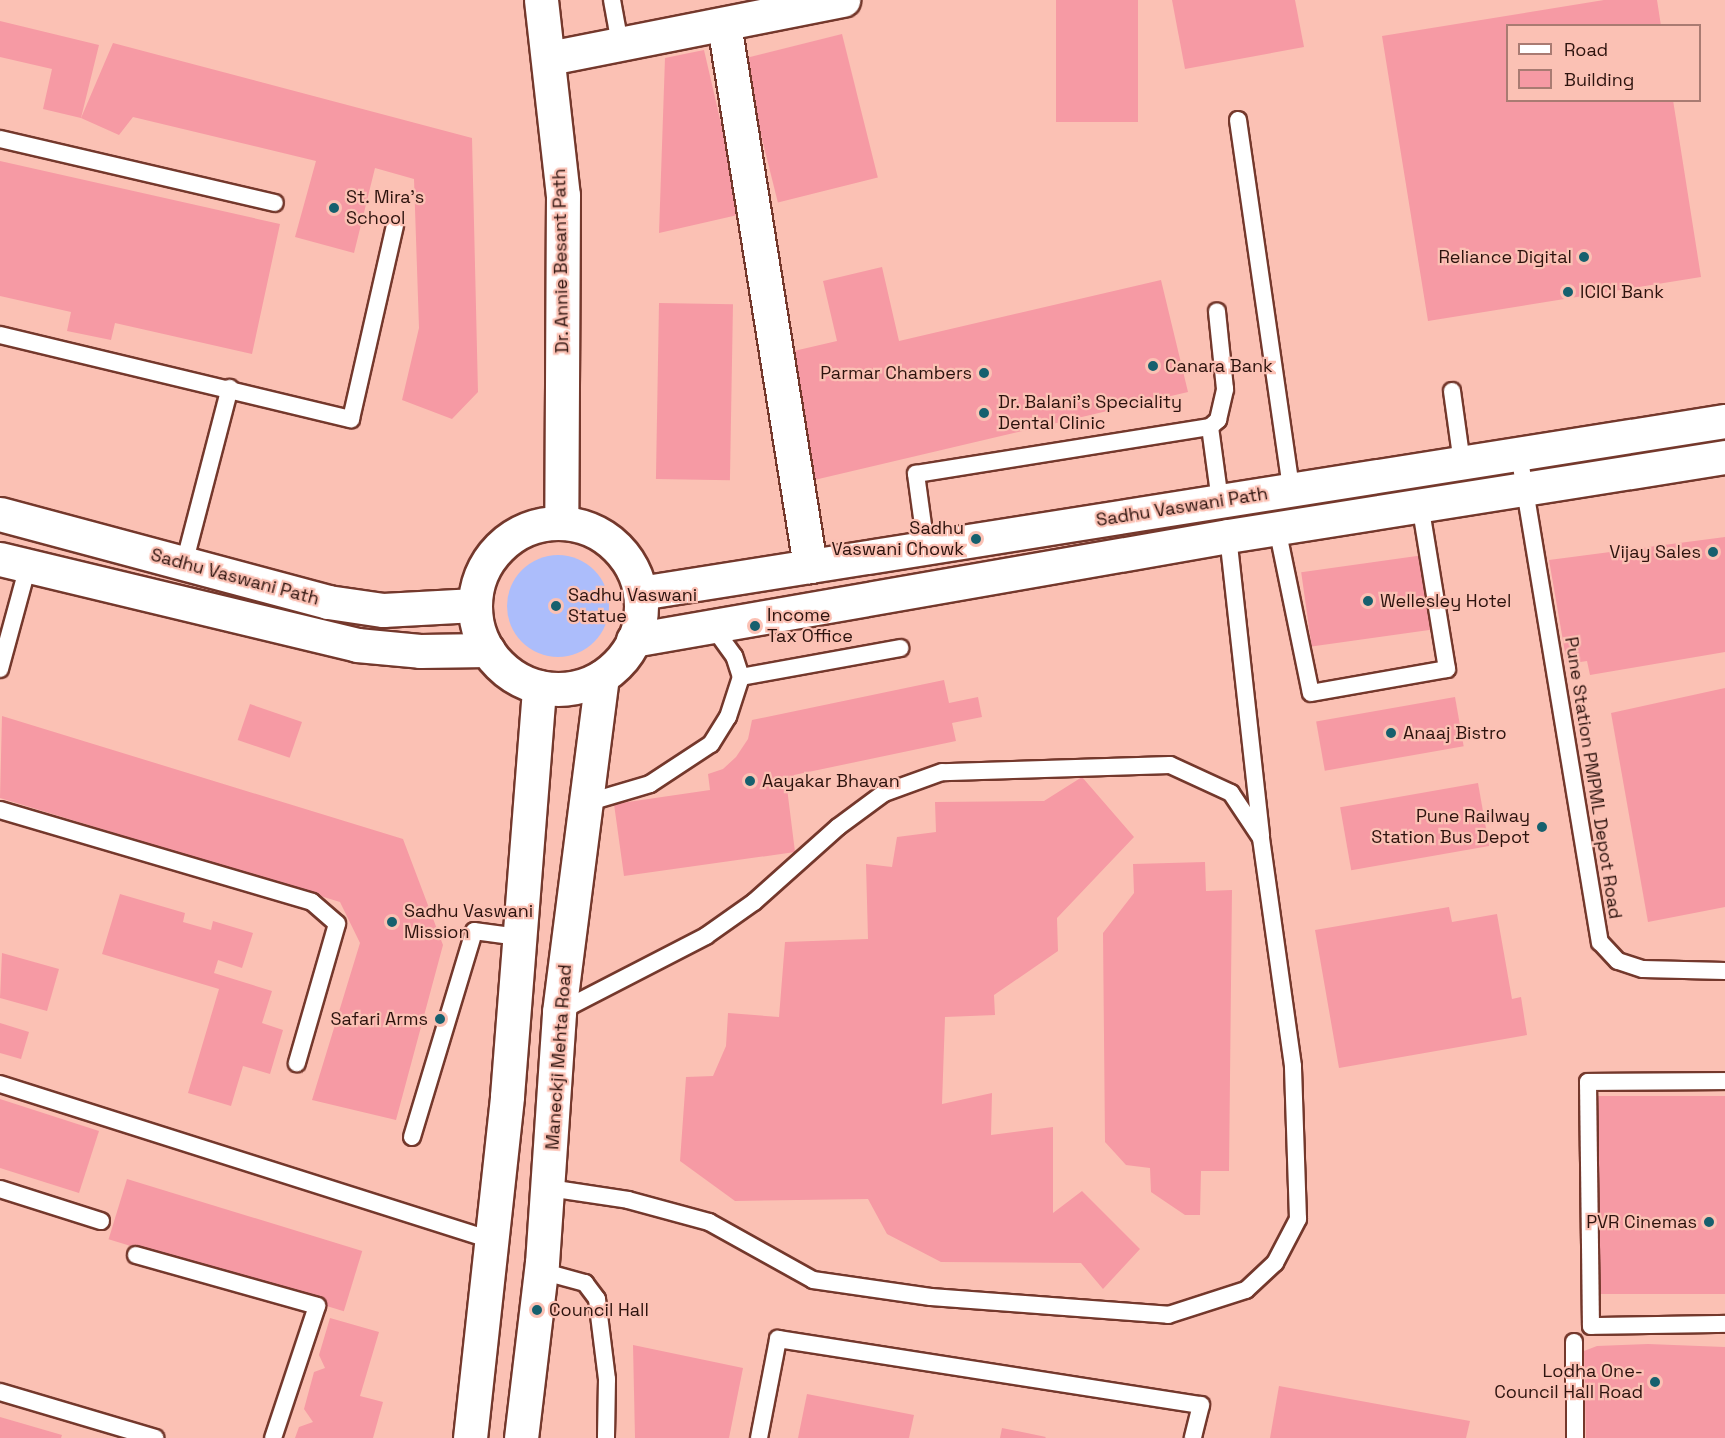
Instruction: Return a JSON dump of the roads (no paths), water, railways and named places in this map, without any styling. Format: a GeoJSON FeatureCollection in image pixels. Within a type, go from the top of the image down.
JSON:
{"type":"FeatureCollection","features":[{"type":"Feature","properties":{"kind":"main road","name":"Dr. Annie Besant Path"},"geometry":{"type":"LineString","coordinates":[[541,0],[563,195],[561,523]]}},
{"type":"Feature","properties":{"kind":"main road"},"geometry":{"type":"LineString","coordinates":[[549,58],[843,0]]}},
{"type":"Feature","properties":{"kind":"main road"},"geometry":{"type":"LineString","coordinates":[[724,24],[810,566]]}},
{"type":"Feature","properties":{"kind":"main road","name":"Sadhu Vaswani Path"},"geometry":{"type":"LineString","coordinates":[[640,593],[1725,421]]}},
{"type":"Feature","properties":{"kind":"main road"},"geometry":{"type":"LineString","coordinates":[[633,640],[1228,536],[1725,457]]}},
{"type":"Feature","properties":{"kind":"main road","name":"Sadhu Vaswani Path"},"geometry":{"type":"LineString","coordinates":[[0,514],[328,602],[383,610],[475,605]]}},
{"type":"Feature","properties":{"kind":"main road"},"geometry":{"type":"LineString","coordinates":[[561,523],[592,531],[612,544],[628,562],[640,593],[641,609],[633,640],[626,655],[602,677],[571,688],[539,687],[510,674],[488,650],[475,605],[483,572],[502,545],[529,528],[561,523]]}},
{"type":"Feature","properties":{"kind":"main road"},"geometry":{"type":"LineString","coordinates":[[14,562],[357,645],[420,651],[488,650]]}},
{"type":"Feature","properties":{"kind":"main road","name":"Maneckji Mehta Road"},"geometry":{"type":"LineString","coordinates":[[521,1438],[549,1188],[559,1012],[602,677]]}},
{"type":"Feature","properties":{"kind":"main road"},"geometry":{"type":"LineString","coordinates":[[470,1438],[492,1240],[539,687]]}},
{"type":"Feature","properties":{"kind":"lane"},"geometry":{"type":"LineString","coordinates":[[612,0],[620,44]]}},
{"type":"Feature","properties":{"kind":"lane"},"geometry":{"type":"LineString","coordinates":[[1238,120],[1291,490]]}},
{"type":"Feature","properties":{"kind":"lane"},"geometry":{"type":"LineString","coordinates":[[0,139],[275,203]]}},
{"type":"Feature","properties":{"kind":"lane"},"geometry":{"type":"LineString","coordinates":[[0,335],[230,388],[351,419],[395,225]]}},
{"type":"Feature","properties":{"kind":"lane"},"geometry":{"type":"LineString","coordinates":[[926,547],[916,474],[1210,427],[1218,420],[1225,389],[1217,311]]}},
{"type":"Feature","properties":{"kind":"lane"},"geometry":{"type":"LineString","coordinates":[[184,564],[230,388]]}},
{"type":"Feature","properties":{"kind":"lane"},"geometry":{"type":"LineString","coordinates":[[1452,391],[1462,463]]}},
{"type":"Feature","properties":{"kind":"lane"},"geometry":{"type":"LineString","coordinates":[[1210,427],[1220,501]]}},
{"type":"Feature","properties":{"kind":"lane","name":"Pune Station PMPML Depot Road"},"geometry":{"type":"LineString","coordinates":[[1519,454],[1600,942],[1618,960],[1643,969],[1725,971]]}},
{"type":"Feature","properties":{"kind":"lane"},"geometry":{"type":"LineString","coordinates":[[1277,528],[1311,693],[1447,669],[1419,505]]}},
{"type":"Feature","properties":{"kind":"lane"},"geometry":{"type":"LineString","coordinates":[[549,1188],[628,1200],[709,1222],[813,1280],[907,1294],[1168,1315],[1246,1290],[1275,1263],[1298,1219],[1293,1066],[1261,838],[1228,536]]}},
{"type":"Feature","properties":{"kind":"lane"},"geometry":{"type":"LineString","coordinates":[[0,669],[14,562]]}},
{"type":"Feature","properties":{"kind":"lane"},"geometry":{"type":"LineString","coordinates":[[586,803],[650,784],[711,744],[728,717],[741,677],[734,656],[713,627]]}},
{"type":"Feature","properties":{"kind":"lane"},"geometry":{"type":"LineString","coordinates":[[741,677],[900,648]]}},
{"type":"Feature","properties":{"kind":"lane"},"geometry":{"type":"LineString","coordinates":[[559,1012],[706,936],[754,902],[838,827],[884,792],[942,772],[1170,765],[1231,793],[1261,838]]}},
{"type":"Feature","properties":{"kind":"lane"},"geometry":{"type":"LineString","coordinates":[[0,810],[312,902],[337,924],[297,1063]]}},
{"type":"Feature","properties":{"kind":"lane"},"geometry":{"type":"LineString","coordinates":[[411,1137],[474,932],[519,937]]}},
{"type":"Feature","properties":{"kind":"lane"},"geometry":{"type":"LineString","coordinates":[[1725,1081],[1588,1082],[1591,1326],[1725,1324]]}},
{"type":"Feature","properties":{"kind":"lane"},"geometry":{"type":"LineString","coordinates":[[0,1084],[492,1240]]}},
{"type":"Feature","properties":{"kind":"lane"},"geometry":{"type":"LineString","coordinates":[[0,1189],[101,1221]]}},
{"type":"Feature","properties":{"kind":"lane"},"geometry":{"type":"LineString","coordinates":[[136,1255],[317,1306],[273,1438]]}},
{"type":"Feature","properties":{"kind":"lane"},"geometry":{"type":"LineString","coordinates":[[541,1271],[585,1283],[597,1299],[607,1379],[606,1438]]}},
{"type":"Feature","properties":{"kind":"lane"},"geometry":{"type":"LineString","coordinates":[[759,1438],[778,1339],[1201,1405],[1193,1438]]}},
{"type":"Feature","properties":{"kind":"lane"},"geometry":{"type":"LineString","coordinates":[[1574,1342],[1575,1438]]}},
{"type":"Feature","properties":{"kind":"lane"},"geometry":{"type":"LineString","coordinates":[[0,1392],[103,1431],[155,1438]]}},
{"type":"Feature","properties":{"kind":"place","name":"St. Mira's School"},"geometry":{"type":"Point","coordinates":[334,208]}},
{"type":"Feature","properties":{"kind":"place","name":"Reliance Digital"},"geometry":{"type":"Point","coordinates":[1584,257]}},
{"type":"Feature","properties":{"kind":"place","name":"ICICI Bank"},"geometry":{"type":"Point","coordinates":[1568,292]}},
{"type":"Feature","properties":{"kind":"place","name":"Canara Bank"},"geometry":{"type":"Point","coordinates":[1153,366]}},
{"type":"Feature","properties":{"kind":"place","name":"Parmar Chambers"},"geometry":{"type":"Point","coordinates":[984,373]}},
{"type":"Feature","properties":{"kind":"place","name":"Dr. Balani's Speciality Dental Clinic"},"geometry":{"type":"Point","coordinates":[984,413]}},
{"type":"Feature","properties":{"kind":"place","name":"Sadhu Vaswani Chowk"},"geometry":{"type":"Point","coordinates":[976,539]}},
{"type":"Feature","properties":{"kind":"place","name":"Vijay Sales"},"geometry":{"type":"Point","coordinates":[1713,552]}},
{"type":"Feature","properties":{"kind":"place","name":"Wellesley Hotel"},"geometry":{"type":"Point","coordinates":[1368,601]}},
{"type":"Feature","properties":{"kind":"place","name":"Sadhu Vaswani Statue"},"geometry":{"type":"Point","coordinates":[556,606]}},
{"type":"Feature","properties":{"kind":"place","name":"Income Tax Office"},"geometry":{"type":"Point","coordinates":[755,626]}},
{"type":"Feature","properties":{"kind":"place","name":"Anaaj Bistro"},"geometry":{"type":"Point","coordinates":[1391,733]}},
{"type":"Feature","properties":{"kind":"place","name":"Aayakar Bhavan"},"geometry":{"type":"Point","coordinates":[750,781]}},
{"type":"Feature","properties":{"kind":"place","name":"Pune Railway Station Bus Depot"},"geometry":{"type":"Point","coordinates":[1542,827]}},
{"type":"Feature","properties":{"kind":"place","name":"Sadhu Vaswani Mission"},"geometry":{"type":"Point","coordinates":[392,922]}},
{"type":"Feature","properties":{"kind":"place","name":"Safari Arms"},"geometry":{"type":"Point","coordinates":[440,1019]}},
{"type":"Feature","properties":{"kind":"place","name":"PVR Cinemas"},"geometry":{"type":"Point","coordinates":[1709,1222]}},
{"type":"Feature","properties":{"kind":"place","name":"Council Hall"},"geometry":{"type":"Point","coordinates":[537,1310]}},
{"type":"Feature","properties":{"kind":"place","name":"Lodha One- Council Hall Road"},"geometry":{"type":"Point","coordinates":[1655,1382]}}]}
